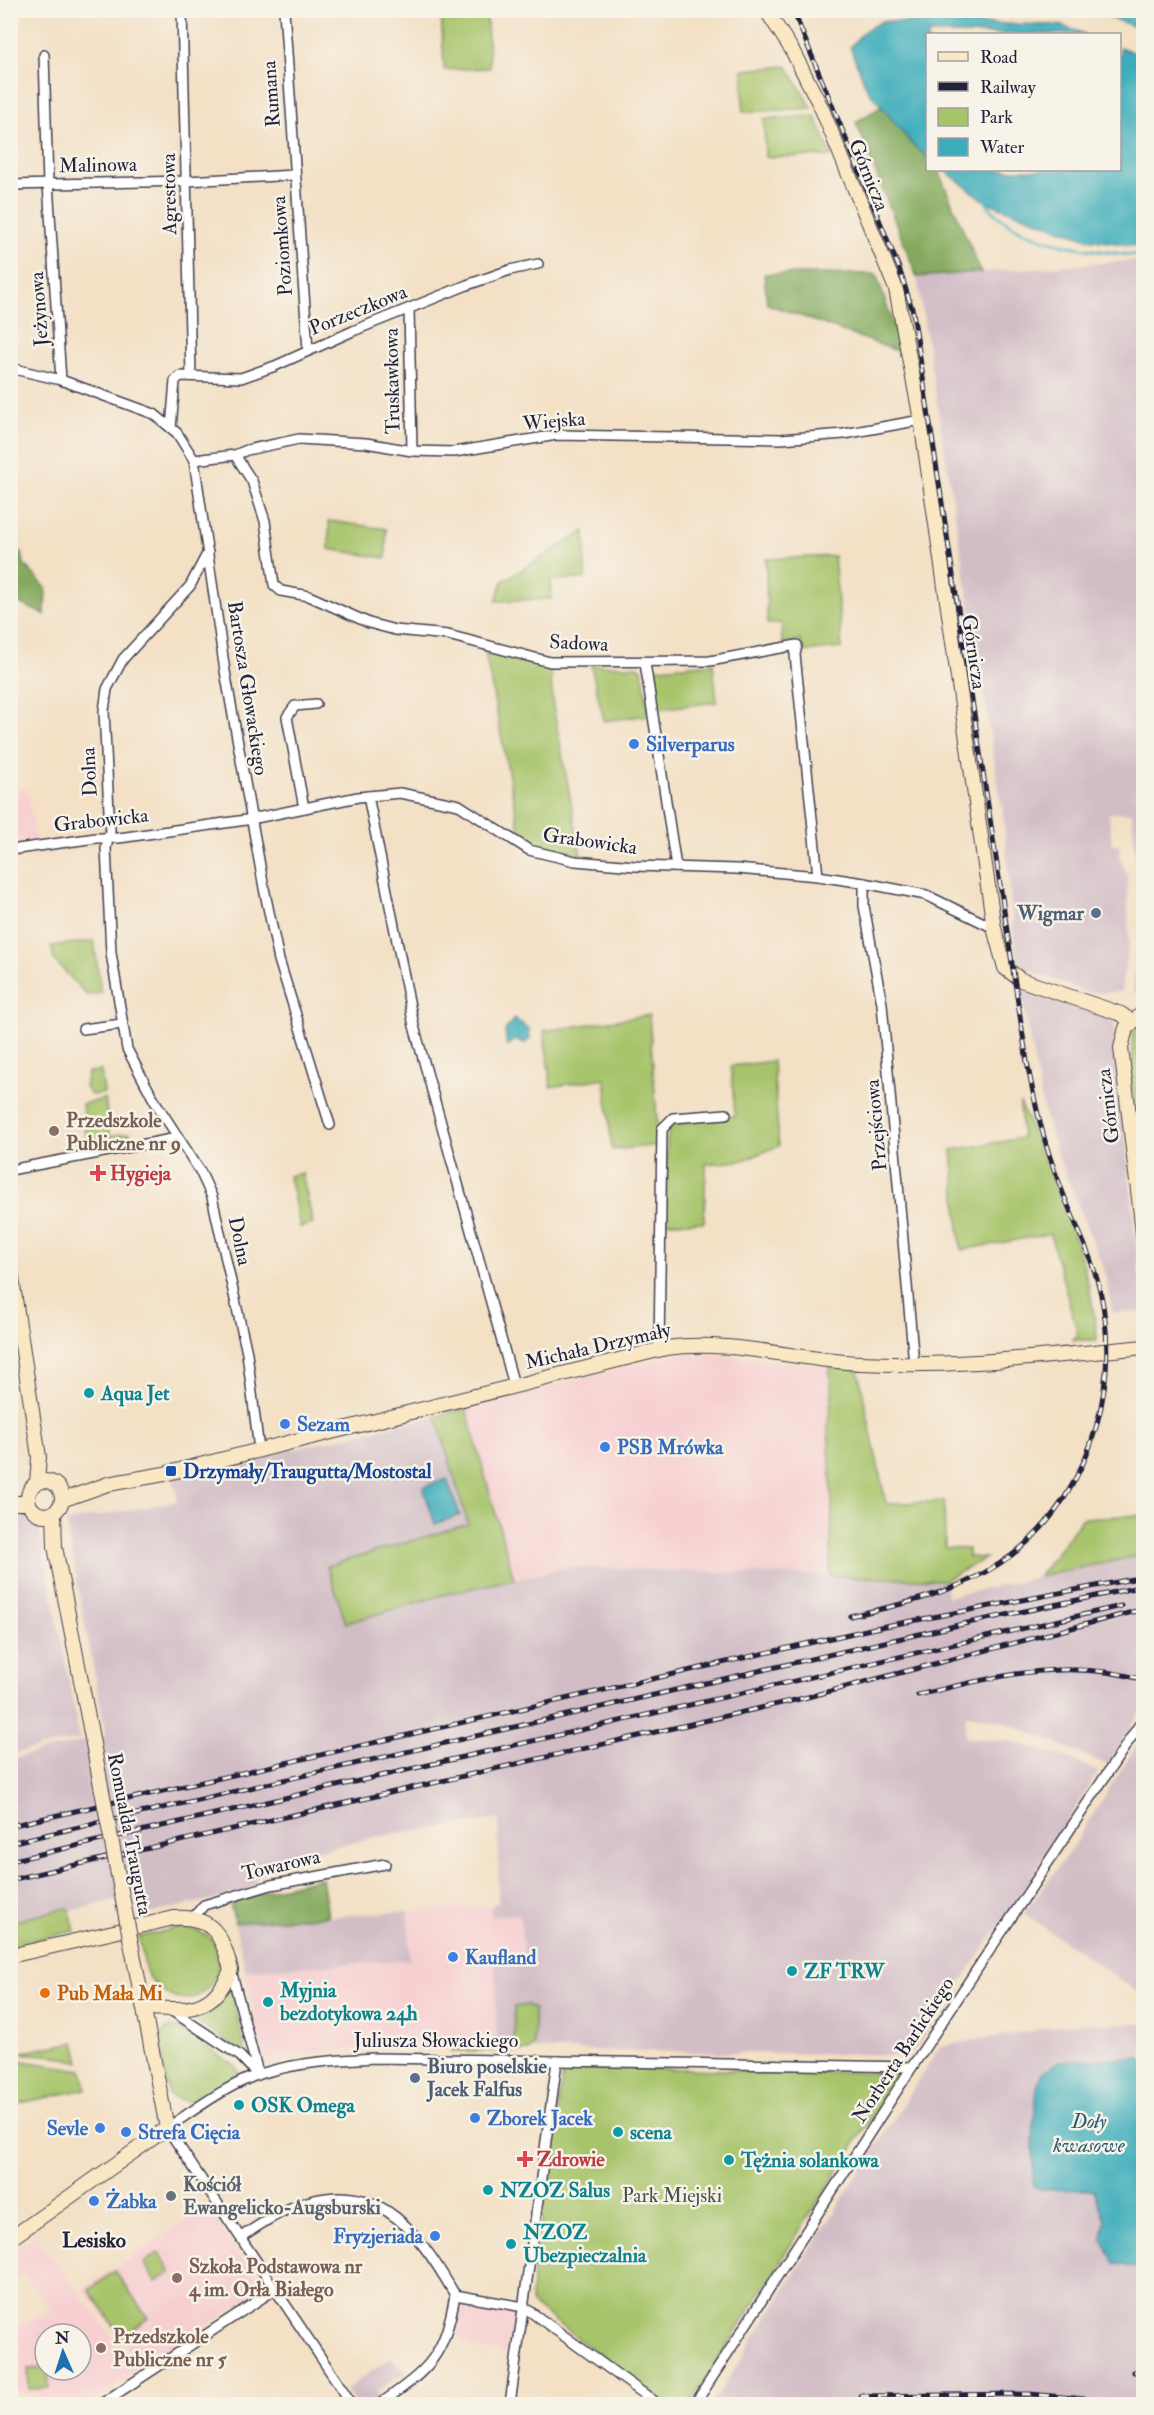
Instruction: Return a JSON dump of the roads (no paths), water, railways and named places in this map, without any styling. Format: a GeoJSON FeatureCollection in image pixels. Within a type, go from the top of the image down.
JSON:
{"type":"FeatureCollection","features":[{"type":"Feature","properties":{"kind":"street","name":"Agrestowa"},"geometry":{"type":"LineString","coordinates":[[182,10],[191,376]]}},
{"type":"Feature","properties":{"kind":"street","name":"Rumana"},"geometry":{"type":"LineString","coordinates":[[284,10],[294,175]]}},
{"type":"Feature","properties":{"kind":"street","name":"Górnicza"},"geometry":{"type":"LineString","coordinates":[[766,10],[792,50],[821,107],[896,289],[921,420],[994,928],[1005,968],[1022,980],[1121,1014],[1131,1021],[1122,1037],[1121,1048],[1143,1241]]}},
{"type":"Feature","properties":{"kind":"street","name":"Jeżynowa"},"geometry":{"type":"LineString","coordinates":[[44,55],[48,183],[62,380]]}},
{"type":"Feature","properties":{"kind":"street","name":"Malinowa"},"geometry":{"type":"LineString","coordinates":[[10,185],[187,181],[294,175]]}},
{"type":"Feature","properties":{"kind":"street","name":"Poziomkowa"},"geometry":{"type":"LineString","coordinates":[[294,175],[308,350]]}},
{"type":"Feature","properties":{"kind":"street","name":"Porzeczkowa"},"geometry":{"type":"LineString","coordinates":[[191,376],[241,378],[510,270],[538,264]]}},
{"type":"Feature","properties":{"kind":"street","name":"Truskawkowa"},"geometry":{"type":"LineString","coordinates":[[409,309],[412,451]]}},
{"type":"Feature","properties":{"kind":"street","name":"Bartosza Głowackiego"},"geometry":{"type":"LineString","coordinates":[[10,368],[62,380],[154,414],[171,428],[194,460],[251,818],[279,960],[330,1125]]}},
{"type":"Feature","properties":{"kind":"street"},"geometry":{"type":"LineString","coordinates":[[171,428],[175,381],[180,376],[191,376]]}},
{"type":"Feature","properties":{"kind":"street","name":"Wiejska"},"geometry":{"type":"LineString","coordinates":[[194,460],[235,455],[247,450],[299,439],[366,443],[412,451],[454,452],[557,435],[781,439],[844,434],[921,420]]}},
{"type":"Feature","properties":{"kind":"street","name":"Sadowa"},"geometry":{"type":"LineString","coordinates":[[235,455],[252,481],[265,521],[274,585],[281,591],[309,596],[378,626],[448,635],[550,662],[710,661],[797,645],[795,655],[818,876]]}},
{"type":"Feature","properties":{"kind":"street","name":"Dolna"},"geometry":{"type":"LineString","coordinates":[[208,552],[190,586],[123,658],[107,689],[104,711],[108,839],[106,848],[111,953],[122,1024],[133,1064],[177,1138],[200,1171],[212,1197],[247,1353],[260,1450]]}},
{"type":"Feature","properties":{"kind":"street"},"geometry":{"type":"LineString","coordinates":[[645,663],[676,867]]}},
{"type":"Feature","properties":{"kind":"street"},"geometry":{"type":"LineString","coordinates":[[304,808],[287,717],[295,706],[316,704]]}},
{"type":"Feature","properties":{"kind":"street","name":"Grabowicka"},"geometry":{"type":"LineString","coordinates":[[10,850],[108,839],[251,818],[368,796],[400,793],[459,805],[529,850],[563,858],[635,866],[818,876],[926,895],[994,928]]}},
{"type":"Feature","properties":{"kind":"street"},"geometry":{"type":"LineString","coordinates":[[368,796],[414,1026],[514,1385]]}},
{"type":"Feature","properties":{"kind":"street","name":"Przejściowa"},"geometry":{"type":"LineString","coordinates":[[864,884],[864,906],[882,1004],[914,1364]]}},
{"type":"Feature","properties":{"kind":"street"},"geometry":{"type":"LineString","coordinates":[[1131,1021],[1143,1012]]}},
{"type":"Feature","properties":{"kind":"street"},"geometry":{"type":"LineString","coordinates":[[83,1029],[122,1024]]}},
{"type":"Feature","properties":{"kind":"street"},"geometry":{"type":"LineString","coordinates":[[659,1349],[662,1129],[673,1118],[726,1114]]}},
{"type":"Feature","properties":{"kind":"street"},"geometry":{"type":"LineString","coordinates":[[10,1170],[177,1138]]}},
{"type":"Feature","properties":{"kind":"street"},"geometry":{"type":"LineString","coordinates":[[10,1266],[39,1457],[52,1488],[48,1514],[34,1511],[28,1499],[10,1493]]}},
{"type":"Feature","properties":{"kind":"street","name":"Michała Drzymały"},"geometry":{"type":"LineString","coordinates":[[52,1488],[108,1484],[164,1474],[659,1349],[708,1345],[860,1363],[914,1364],[1143,1347]]}},
{"type":"Feature","properties":{"kind":"street"},"geometry":{"type":"LineString","coordinates":[[10,1503],[28,1499],[52,1488]]}},
{"type":"Feature","properties":{"kind":"street","name":"Romualda Traugutta"},"geometry":{"type":"LineString","coordinates":[[48,1514],[167,2128]]}},
{"type":"Feature","properties":{"kind":"street","name":"Norberta Barlickiego"},"geometry":{"type":"LineString","coordinates":[[695,2404],[912,2067],[1143,1718]]}},
{"type":"Feature","properties":{"kind":"street","name":"Towarowa"},"geometry":{"type":"LineString","coordinates":[[192,1919],[204,1905],[271,1885],[386,1864]]}},
{"type":"Feature","properties":{"kind":"street"},"geometry":{"type":"LineString","coordinates":[[10,1956],[174,1918],[206,1923],[220,1937],[231,1970],[258,2075]]}},
{"type":"Feature","properties":{"kind":"street"},"geometry":{"type":"LineString","coordinates":[[145,2008],[189,2010],[204,2005],[217,1995],[231,1970]]}},
{"type":"Feature","properties":{"kind":"street"},"geometry":{"type":"LineString","coordinates":[[169,2009],[240,2056],[258,2075]]}},
{"type":"Feature","properties":{"kind":"street","name":"Juliusza Słowackiego"},"geometry":{"type":"LineString","coordinates":[[10,2239],[205,2103],[258,2075],[295,2066],[338,2060],[912,2067]]}},
{"type":"Feature","properties":{"kind":"street"},"geometry":{"type":"LineString","coordinates":[[510,2404],[557,2061]]}},
{"type":"Feature","properties":{"kind":"street"},"geometry":{"type":"LineString","coordinates":[[167,2128],[352,2404]]}},
{"type":"Feature","properties":{"kind":"street"},"geometry":{"type":"LineString","coordinates":[[241,2237],[284,2211],[299,2206],[338,2198],[366,2201],[390,2211],[412,2232],[455,2295],[524,2307],[658,2404]]}},
{"type":"Feature","properties":{"kind":"street"},"geometry":{"type":"LineString","coordinates":[[101,2404],[274,2290]]}},
{"type":"Feature","properties":{"kind":"street"},"geometry":{"type":"LineString","coordinates":[[380,2404],[420,2375],[440,2352],[447,2334],[455,2295]]}},
{"type":"Feature","properties":{"kind":"water"},"geometry":{"type":"Polygon","coordinates":[[[1047,11],[1143,11],[1143,30],[1098,13],[1047,11]]]}},
{"type":"Feature","properties":{"kind":"water"},"geometry":{"type":"Polygon","coordinates":[[[882,21],[1059,25],[1082,33],[926,33],[926,156],[914,146],[867,89],[850,47],[864,31],[882,21]]]}},
{"type":"Feature","properties":{"kind":"water"},"geometry":{"type":"Polygon","coordinates":[[[1121,47],[1143,56],[1143,247],[1087,239],[986,202],[945,171],[1121,171],[1121,47]]]}},
{"type":"Feature","properties":{"kind":"water"},"geometry":{"type":"Polygon","coordinates":[[[514,1018],[529,1029],[530,1039],[525,1043],[516,1040],[507,1046],[505,1031],[514,1018]]]}},
{"type":"Feature","properties":{"kind":"water"},"geometry":{"type":"Polygon","coordinates":[[[447,1479],[460,1515],[435,1524],[423,1487],[447,1479]]]}},
{"type":"Feature","properties":{"kind":"water","name":"Doły kwasowe"},"geometry":{"type":"Polygon","coordinates":[[[1143,2058],[1144,2268],[1140,2269],[1114,2263],[1102,2239],[1105,2220],[1094,2190],[1039,2189],[1033,2185],[1033,2138],[1037,2087],[1041,2074],[1059,2061],[1143,2058]]]}},
{"type":"Feature","properties":{"kind":"waterway"},"geometry":{"type":"LineString","coordinates":[[986,202],[999,216],[1016,228],[1036,236],[1081,248],[1144,256]]}},
{"type":"Feature","properties":{"kind":"railway"},"geometry":{"type":"LineString","coordinates":[[793,10],[899,268],[913,312],[1027,1062],[1049,1155],[1097,1281],[1106,1332],[1106,1371],[1101,1409],[1090,1446],[1075,1481],[1054,1513],[1029,1541],[999,1564],[964,1583],[908,1602],[850,1616]]}},
{"type":"Feature","properties":{"kind":"railway"},"geometry":{"type":"LineString","coordinates":[[10,1826],[875,1628],[1133,1579]]}},
{"type":"Feature","properties":{"kind":"railway"},"geometry":{"type":"LineString","coordinates":[[10,1843],[963,1624],[1144,1586]]}},
{"type":"Feature","properties":{"kind":"railway"},"geometry":{"type":"LineString","coordinates":[[10,1861],[1121,1606]]}},
{"type":"Feature","properties":{"kind":"railway"},"geometry":{"type":"LineString","coordinates":[[10,1880],[804,1698],[1144,1609]]}},
{"type":"Feature","properties":{"kind":"railway"},"geometry":{"type":"LineString","coordinates":[[918,1695],[1002,1676],[1058,1670],[1115,1673],[1144,1680]]}},
{"type":"Feature","properties":{"kind":"railway"},"geometry":{"type":"LineString","coordinates":[[1134,2372],[1144,2371]]}},
{"type":"Feature","properties":{"kind":"railway"},"geometry":{"type":"LineString","coordinates":[[860,2396],[1030,2394],[1140,2404]]}},
{"type":"Feature","properties":{"kind":"railway"},"geometry":{"type":"LineString","coordinates":[[915,2404],[978,2404]]}},
{"type":"Feature","properties":{"kind":"place","name":"Silverparus"},"geometry":{"type":"Point","coordinates":[634,744]}},
{"type":"Feature","properties":{"kind":"place","name":"Wigmar"},"geometry":{"type":"Point","coordinates":[1096,913]}},
{"type":"Feature","properties":{"kind":"place","name":"Przedszkole Publiczne nr 9"},"geometry":{"type":"Point","coordinates":[54,1131]}},
{"type":"Feature","properties":{"kind":"place","name":"Hygieja"},"geometry":{"type":"Point","coordinates":[98,1173]}},
{"type":"Feature","properties":{"kind":"place","name":"Aqua Jet"},"geometry":{"type":"Point","coordinates":[89,1393]}},
{"type":"Feature","properties":{"kind":"place","name":"Sezam"},"geometry":{"type":"Point","coordinates":[285,1424]}},
{"type":"Feature","properties":{"kind":"place","name":"PSB Mrówka"},"geometry":{"type":"Point","coordinates":[605,1447]}},
{"type":"Feature","properties":{"kind":"place","name":"Drzymały/Traugutta/Mostostal"},"geometry":{"type":"Point","coordinates":[171,1471]}},
{"type":"Feature","properties":{"kind":"place","name":"Kaufland"},"geometry":{"type":"Point","coordinates":[453,1957]}},
{"type":"Feature","properties":{"kind":"place","name":"ZF TRW"},"geometry":{"type":"Point","coordinates":[792,1971]}},
{"type":"Feature","properties":{"kind":"place","name":"Pub Mała Mi"},"geometry":{"type":"Point","coordinates":[45,1993]}},
{"type":"Feature","properties":{"kind":"place","name":"Myjnia bezdotykowa 24h"},"geometry":{"type":"Point","coordinates":[268,2002]}},
{"type":"Feature","properties":{"kind":"place","name":"Biuro poselskie Jacek Falfus"},"geometry":{"type":"Point","coordinates":[415,2078]}},
{"type":"Feature","properties":{"kind":"place","name":"OSK Omega"},"geometry":{"type":"Point","coordinates":[239,2105]}},
{"type":"Feature","properties":{"kind":"place","name":"Zborek Jacek"},"geometry":{"type":"Point","coordinates":[475,2118]}},
{"type":"Feature","properties":{"kind":"place","name":"Sevle"},"geometry":{"type":"Point","coordinates":[100,2128]}},
{"type":"Feature","properties":{"kind":"place","name":"Strefa Cięcia"},"geometry":{"type":"Point","coordinates":[126,2132]}},
{"type":"Feature","properties":{"kind":"place","name":"scena"},"geometry":{"type":"Point","coordinates":[618,2132]}},
{"type":"Feature","properties":{"kind":"place","name":"Zdrowie"},"geometry":{"type":"Point","coordinates":[525,2159]}},
{"type":"Feature","properties":{"kind":"place","name":"Tężnia solankowa"},"geometry":{"type":"Point","coordinates":[729,2160]}},
{"type":"Feature","properties":{"kind":"place","name":"NZOZ Salus"},"geometry":{"type":"Point","coordinates":[488,2190]}},
{"type":"Feature","properties":{"kind":"place","name":"Kościół Ewangelicko-Augsburski"},"geometry":{"type":"Point","coordinates":[171,2196]}},
{"type":"Feature","properties":{"kind":"place","name":"Żabka"},"geometry":{"type":"Point","coordinates":[94,2201]}},
{"type":"Feature","properties":{"kind":"place","name":"Fryzjeriada"},"geometry":{"type":"Point","coordinates":[435,2236]}},
{"type":"Feature","properties":{"kind":"place","name":"NZOZ Ubezpieczalnia"},"geometry":{"type":"Point","coordinates":[511,2244]}},
{"type":"Feature","properties":{"kind":"place","name":"Szkoła Podstawowa nr 4 im. Orła Białego"},"geometry":{"type":"Point","coordinates":[177,2278]}},
{"type":"Feature","properties":{"kind":"place","name":"Przedszkole Publiczne nr 5"},"geometry":{"type":"Point","coordinates":[101,2348]}},
{"type":"Feature","properties":{"kind":"district","name":"Lesisko"},"geometry":{"type":"Point","coordinates":[94,2240]}},
{"type":"Feature","properties":{"kind":"park label","name":"Park Miejski"},"geometry":{"type":"Point","coordinates":[672,2195]}}]}
